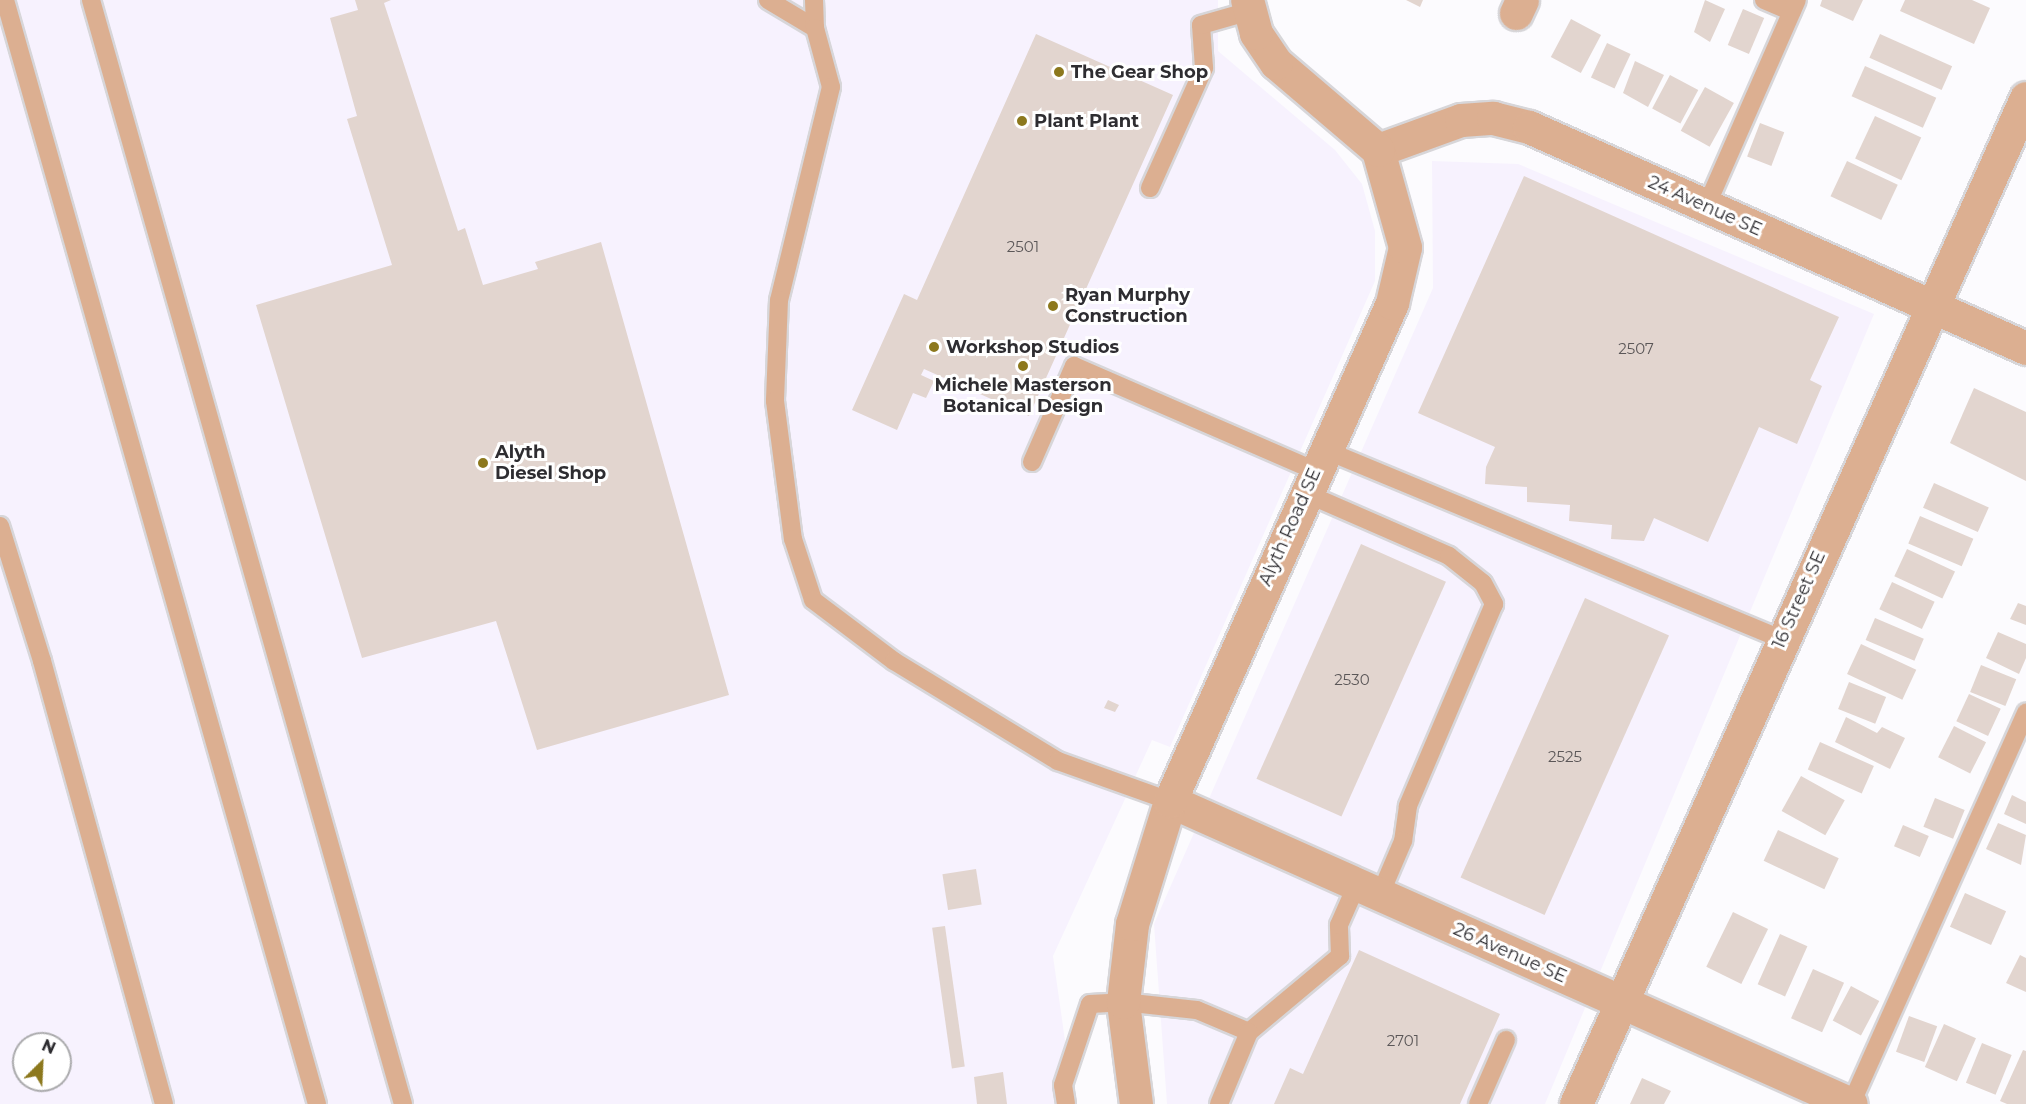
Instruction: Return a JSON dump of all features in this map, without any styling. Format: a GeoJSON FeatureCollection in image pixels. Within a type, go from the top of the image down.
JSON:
{"type":"FeatureCollection","features":[{"type":"Feature","properties":{"kind":"street"},"geometry":{"type":"LineString","coordinates":[[1248,5],[1256,33],[1276,63],[1378,150]]}},
{"type":"Feature","properties":{"kind":"street","name":"16 Street SE"},"geometry":{"type":"LineString","coordinates":[[1576,1104],[1780,639],[2026,98]]}},
{"type":"Feature","properties":{"kind":"street","name":"24 Avenue SE"},"geometry":{"type":"LineString","coordinates":[[1378,150],[1461,120],[1493,118],[1529,127],[2026,348]]}},
{"type":"Feature","properties":{"kind":"street","name":"Alyth Road SE"},"geometry":{"type":"LineString","coordinates":[[1136,1104],[1123,1002],[1132,924],[1170,801],[1315,471],[1392,303],[1405,247],[1378,150]]}},
{"type":"Feature","properties":{"kind":"street","name":"26 Avenue SE"},"geometry":{"type":"LineString","coordinates":[[1170,801],[1851,1104]]}},
{"type":"Feature","properties":{"kind":"lane"},"geometry":{"type":"LineString","coordinates":[[5,0],[317,1104]]}},
{"type":"Feature","properties":{"kind":"lane"},"geometry":{"type":"LineString","coordinates":[[91,0],[403,1104]]}},
{"type":"Feature","properties":{"kind":"lane"},"geometry":{"type":"LineString","coordinates":[[768,0],[815,28]]}},
{"type":"Feature","properties":{"kind":"lane"},"geometry":{"type":"LineString","coordinates":[[814,0],[815,28],[831,87],[779,300],[775,401],[793,539],[813,600],[894,662],[1049,756],[1170,801]]}},
{"type":"Feature","properties":{"kind":"lane"},"geometry":{"type":"LineString","coordinates":[[1706,207],[1795,6],[1764,0]]}},
{"type":"Feature","properties":{"kind":"lane"},"geometry":{"type":"LineString","coordinates":[[1150,188],[1204,68],[1201,25],[1248,5]]}},
{"type":"Feature","properties":{"kind":"lane"},"geometry":{"type":"LineString","coordinates":[[1032,462],[1074,366],[1315,471],[1780,639]]}},
{"type":"Feature","properties":{"kind":"lane"},"geometry":{"type":"LineString","coordinates":[[1219,1104],[1249,1032],[1340,956],[1339,925],[1403,842],[1408,807],[1494,604],[1483,583],[1449,556],[1315,471]]}},
{"type":"Feature","properties":{"kind":"lane"},"geometry":{"type":"LineString","coordinates":[[0,526],[42,661],[164,1104]]}},
{"type":"Feature","properties":{"kind":"lane"},"geometry":{"type":"LineString","coordinates":[[1851,1104],[2026,712]]}},
{"type":"Feature","properties":{"kind":"lane"},"geometry":{"type":"LineString","coordinates":[[1066,1104],[1063,1085],[1090,1004],[1123,1002],[1197,1010],[1249,1032]]}},
{"type":"Feature","properties":{"kind":"lane"},"geometry":{"type":"LineString","coordinates":[[1478,1104],[1506,1040]]}},
{"type":"Feature","properties":{"kind":"shaded area"},"geometry":{"type":"Polygon","coordinates":[[[0,0],[1218,0],[1218,51],[1335,150],[1362,184],[1375,231],[1375,281],[1170,747],[1152,740],[1053,956],[1074,1104],[0,1104],[0,0]]]}},
{"type":"Feature","properties":{"kind":"shaded area"},"geometry":{"type":"Polygon","coordinates":[[[1432,161],[1518,164],[1874,314],[1545,1104],[1167,1104],[1154,924],[1433,288],[1432,161]]]}},
{"type":"Feature","properties":{"kind":"building","name":"Alyth Diesel Shop"},"geometry":{"type":"Polygon","coordinates":[[[355,0],[391,0],[384,3],[458,231],[465,228],[483,285],[538,269],[535,262],[601,242],[729,695],[537,750],[496,621],[362,658],[256,305],[392,265],[347,119],[357,116],[330,18],[358,10],[355,0]]]}},
{"type":"Feature","properties":{"kind":"building"},"geometry":{"type":"Polygon","coordinates":[[[1406,0],[1423,0],[1420,7],[1406,0]]]}},
{"type":"Feature","properties":{"kind":"building"},"geometry":{"type":"Polygon","coordinates":[[[1705,0],[1725,9],[1710,42],[1694,32],[1705,0]]]}},
{"type":"Feature","properties":{"kind":"building"},"geometry":{"type":"Polygon","coordinates":[[[1822,0],[1863,0],[1853,21],[1820,6],[1822,0]]]}},
{"type":"Feature","properties":{"kind":"building"},"geometry":{"type":"Polygon","coordinates":[[[1905,0],[1972,0],[1990,8],[1974,44],[1900,11],[1905,0]]]}},
{"type":"Feature","properties":{"kind":"building"},"geometry":{"type":"Polygon","coordinates":[[[1743,9],[1764,18],[1749,54],[1728,45],[1743,9]]]}},
{"type":"Feature","properties":{"kind":"building"},"geometry":{"type":"Polygon","coordinates":[[[1571,19],[1601,35],[1581,73],[1551,57],[1571,19]]]}},
{"type":"Feature","properties":{"kind":"building"},"geometry":{"type":"Polygon","coordinates":[[[1036,34],[1173,95],[1029,416],[924,369],[921,375],[934,381],[926,398],[913,393],[897,430],[852,410],[904,294],[917,300],[1036,34]]]}},
{"type":"Feature","properties":{"kind":"building"},"geometry":{"type":"Polygon","coordinates":[[[1880,34],[1952,66],[1942,90],[1869,58],[1880,34]]]}},
{"type":"Feature","properties":{"kind":"building"},"geometry":{"type":"Polygon","coordinates":[[[1607,43],[1631,54],[1615,88],[1591,77],[1607,43]]]}},
{"type":"Feature","properties":{"kind":"building"},"geometry":{"type":"Polygon","coordinates":[[[1635,61],[1664,75],[1648,107],[1623,93],[1635,61]]]}},
{"type":"Feature","properties":{"kind":"building"},"geometry":{"type":"Polygon","coordinates":[[[1865,66],[1936,98],[1923,128],[1852,96],[1865,66]]]}},
{"type":"Feature","properties":{"kind":"building"},"geometry":{"type":"Polygon","coordinates":[[[1670,75],[1698,90],[1680,124],[1652,109],[1670,75]]]}},
{"type":"Feature","properties":{"kind":"building"},"geometry":{"type":"Polygon","coordinates":[[[1705,87],[1734,103],[1710,147],[1681,131],[1705,87]]]}},
{"type":"Feature","properties":{"kind":"building"},"geometry":{"type":"Polygon","coordinates":[[[1875,116],[1921,138],[1901,180],[1855,159],[1875,116]]]}},
{"type":"Feature","properties":{"kind":"building"},"geometry":{"type":"Polygon","coordinates":[[[1760,123],[1784,132],[1771,166],[1747,157],[1760,123]]]}},
{"type":"Feature","properties":{"kind":"building"},"geometry":{"type":"Polygon","coordinates":[[[1847,161],[1898,185],[1881,220],[1831,196],[1847,161]]]}},
{"type":"Feature","properties":{"kind":"building"},"geometry":{"type":"Polygon","coordinates":[[[1524,176],[1839,317],[1810,380],[1822,386],[1797,444],[1759,427],[1708,542],[1654,518],[1644,541],[1611,539],[1612,525],[1569,521],[1570,505],[1527,502],[1527,487],[1485,484],[1486,467],[1495,447],[1418,413],[1524,176]]]}},
{"type":"Feature","properties":{"kind":"building"},"geometry":{"type":"Polygon","coordinates":[[[1974,388],[2026,412],[2026,481],[1950,443],[1974,388]]]}},
{"type":"Feature","properties":{"kind":"building"},"geometry":{"type":"Polygon","coordinates":[[[1934,483],[1989,507],[1978,532],[1923,508],[1934,483]]]}},
{"type":"Feature","properties":{"kind":"building"},"geometry":{"type":"Polygon","coordinates":[[[1920,516],[1973,539],[1962,566],[1908,544],[1920,516]]]}},
{"type":"Feature","properties":{"kind":"building"},"geometry":{"type":"Polygon","coordinates":[[[1361,544],[1446,582],[1341,817],[1256,779],[1361,544]]]}},
{"type":"Feature","properties":{"kind":"building"},"geometry":{"type":"Polygon","coordinates":[[[1907,549],[1955,571],[1942,599],[1894,576],[1907,549]]]}},
{"type":"Feature","properties":{"kind":"building"},"geometry":{"type":"Polygon","coordinates":[[[1892,582],[1935,602],[1922,629],[1879,609],[1892,582]]]}},
{"type":"Feature","properties":{"kind":"building"},"geometry":{"type":"Polygon","coordinates":[[[1585,598],[1669,635],[1545,915],[1461,878],[1585,598]]]}},
{"type":"Feature","properties":{"kind":"building"},"geometry":{"type":"Polygon","coordinates":[[[2018,603],[2026,606],[2026,625],[2010,619],[2018,603]]]}},
{"type":"Feature","properties":{"kind":"building"},"geometry":{"type":"Polygon","coordinates":[[[1875,618],[1924,639],[1914,661],[1866,640],[1875,618]]]}},
{"type":"Feature","properties":{"kind":"building"},"geometry":{"type":"Polygon","coordinates":[[[1998,632],[2026,644],[2026,658],[2019,674],[1986,658],[1998,632]]]}},
{"type":"Feature","properties":{"kind":"building"},"geometry":{"type":"Polygon","coordinates":[[[1861,644],[1916,670],[1902,700],[1847,674],[1861,644]]]}},
{"type":"Feature","properties":{"kind":"building"},"geometry":{"type":"Polygon","coordinates":[[[1981,665],[2016,679],[2005,706],[1970,692],[1981,665]]]}},
{"type":"Feature","properties":{"kind":"building"},"geometry":{"type":"Polygon","coordinates":[[[1849,682],[1886,697],[1875,724],[1838,709],[1849,682]]]}},
{"type":"Feature","properties":{"kind":"building"},"geometry":{"type":"Polygon","coordinates":[[[1969,694],[2001,709],[1988,736],[1956,721],[1969,694]]]}},
{"type":"Feature","properties":{"kind":"building"},"geometry":{"type":"Polygon","coordinates":[[[1108,700],[1119,705],[1115,712],[1104,708],[1108,700]]]}},
{"type":"Feature","properties":{"kind":"building"},"geometry":{"type":"Polygon","coordinates":[[[1846,717],[1877,733],[1882,727],[1905,738],[1890,769],[1835,742],[1846,717]]]}},
{"type":"Feature","properties":{"kind":"building"},"geometry":{"type":"Polygon","coordinates":[[[1954,726],[1986,742],[1970,774],[1938,757],[1954,726]]]}},
{"type":"Feature","properties":{"kind":"building"},"geometry":{"type":"Polygon","coordinates":[[[1820,742],[1874,766],[1862,793],[1808,769],[1820,742]]]}},
{"type":"Feature","properties":{"kind":"building"},"geometry":{"type":"Polygon","coordinates":[[[1801,776],[1845,800],[1825,835],[1782,811],[1801,776]]]}},
{"type":"Feature","properties":{"kind":"building"},"geometry":{"type":"Polygon","coordinates":[[[2012,795],[2026,802],[2026,824],[2004,814],[2012,795]]]}},
{"type":"Feature","properties":{"kind":"building"},"geometry":{"type":"Polygon","coordinates":[[[1935,798],[1965,810],[1953,839],[1923,827],[1935,798]]]}},
{"type":"Feature","properties":{"kind":"building"},"geometry":{"type":"Polygon","coordinates":[[[1998,823],[2026,835],[2021,865],[1986,849],[1998,823]]]}},
{"type":"Feature","properties":{"kind":"building"},"geometry":{"type":"Polygon","coordinates":[[[1903,825],[1929,836],[1920,857],[1894,846],[1903,825]]]}},
{"type":"Feature","properties":{"kind":"building"},"geometry":{"type":"Polygon","coordinates":[[[1778,830],[1839,858],[1824,889],[1764,861],[1778,830]]]}},
{"type":"Feature","properties":{"kind":"building"},"geometry":{"type":"Polygon","coordinates":[[[976,869],[982,905],[948,910],[942,874],[976,869]]]}},
{"type":"Feature","properties":{"kind":"building"},"geometry":{"type":"Polygon","coordinates":[[[1965,893],[2006,911],[1991,945],[1950,927],[1965,893]]]}},
{"type":"Feature","properties":{"kind":"building"},"geometry":{"type":"Polygon","coordinates":[[[1733,912],[1768,929],[1741,984],[1706,967],[1733,912]]]}},
{"type":"Feature","properties":{"kind":"building"},"geometry":{"type":"Polygon","coordinates":[[[945,926],[965,1067],[952,1068],[932,928],[945,926]]]}},
{"type":"Feature","properties":{"kind":"building"},"geometry":{"type":"Polygon","coordinates":[[[1780,934],[1807,946],[1785,996],[1758,984],[1780,934]]]}},
{"type":"Feature","properties":{"kind":"building"},"geometry":{"type":"Polygon","coordinates":[[[1359,950],[1500,1014],[1460,1104],[1274,1104],[1290,1068],[1303,1074],[1359,950]]]}},
{"type":"Feature","properties":{"kind":"building"},"geometry":{"type":"Polygon","coordinates":[[[2020,955],[2026,958],[2026,992],[2006,983],[2020,955]]]}},
{"type":"Feature","properties":{"kind":"building"},"geometry":{"type":"Polygon","coordinates":[[[1813,969],[1844,983],[1822,1032],[1791,1018],[1813,969]]]}},
{"type":"Feature","properties":{"kind":"building"},"geometry":{"type":"Polygon","coordinates":[[[1851,986],[1879,1001],[1861,1035],[1833,1020],[1851,986]]]}},
{"type":"Feature","properties":{"kind":"building"},"geometry":{"type":"Polygon","coordinates":[[[1909,1016],[1937,1026],[1924,1062],[1896,1052],[1909,1016]]]}},
{"type":"Feature","properties":{"kind":"building"},"geometry":{"type":"Polygon","coordinates":[[[1944,1024],[1976,1038],[1957,1081],[1925,1067],[1944,1024]]]}},
{"type":"Feature","properties":{"kind":"building"},"geometry":{"type":"Polygon","coordinates":[[[1982,1043],[2012,1055],[1996,1095],[1966,1083],[1982,1043]]]}},
{"type":"Feature","properties":{"kind":"building"},"geometry":{"type":"Polygon","coordinates":[[[2023,1050],[2026,1051],[2026,1104],[2007,1104],[2000,1101],[2023,1050]]]}},
{"type":"Feature","properties":{"kind":"building"},"geometry":{"type":"Polygon","coordinates":[[[1003,1072],[1007,1104],[977,1104],[974,1077],[1003,1072]]]}},
{"type":"Feature","properties":{"kind":"building"},"geometry":{"type":"Polygon","coordinates":[[[1642,1078],[1671,1091],[1664,1104],[1630,1104],[1642,1078]]]}},
{"type":"Feature","properties":{"kind":"place","name":"The Gear Shop"},"geometry":{"type":"Point","coordinates":[1059,72]}},
{"type":"Feature","properties":{"kind":"place","name":"Plant Plant"},"geometry":{"type":"Point","coordinates":[1022,121]}},
{"type":"Feature","properties":{"kind":"place","name":"Ryan Murphy Construction"},"geometry":{"type":"Point","coordinates":[1053,306]}},
{"type":"Feature","properties":{"kind":"place","name":"Workshop Studios"},"geometry":{"type":"Point","coordinates":[934,347]}},
{"type":"Feature","properties":{"kind":"place","name":"Michele Masterson Botanical Design"},"geometry":{"type":"Point","coordinates":[1023,366]}},
{"type":"Feature","properties":{"kind":"place","name":"Alyth Diesel Shop"},"geometry":{"type":"Point","coordinates":[483,463]}}]}
